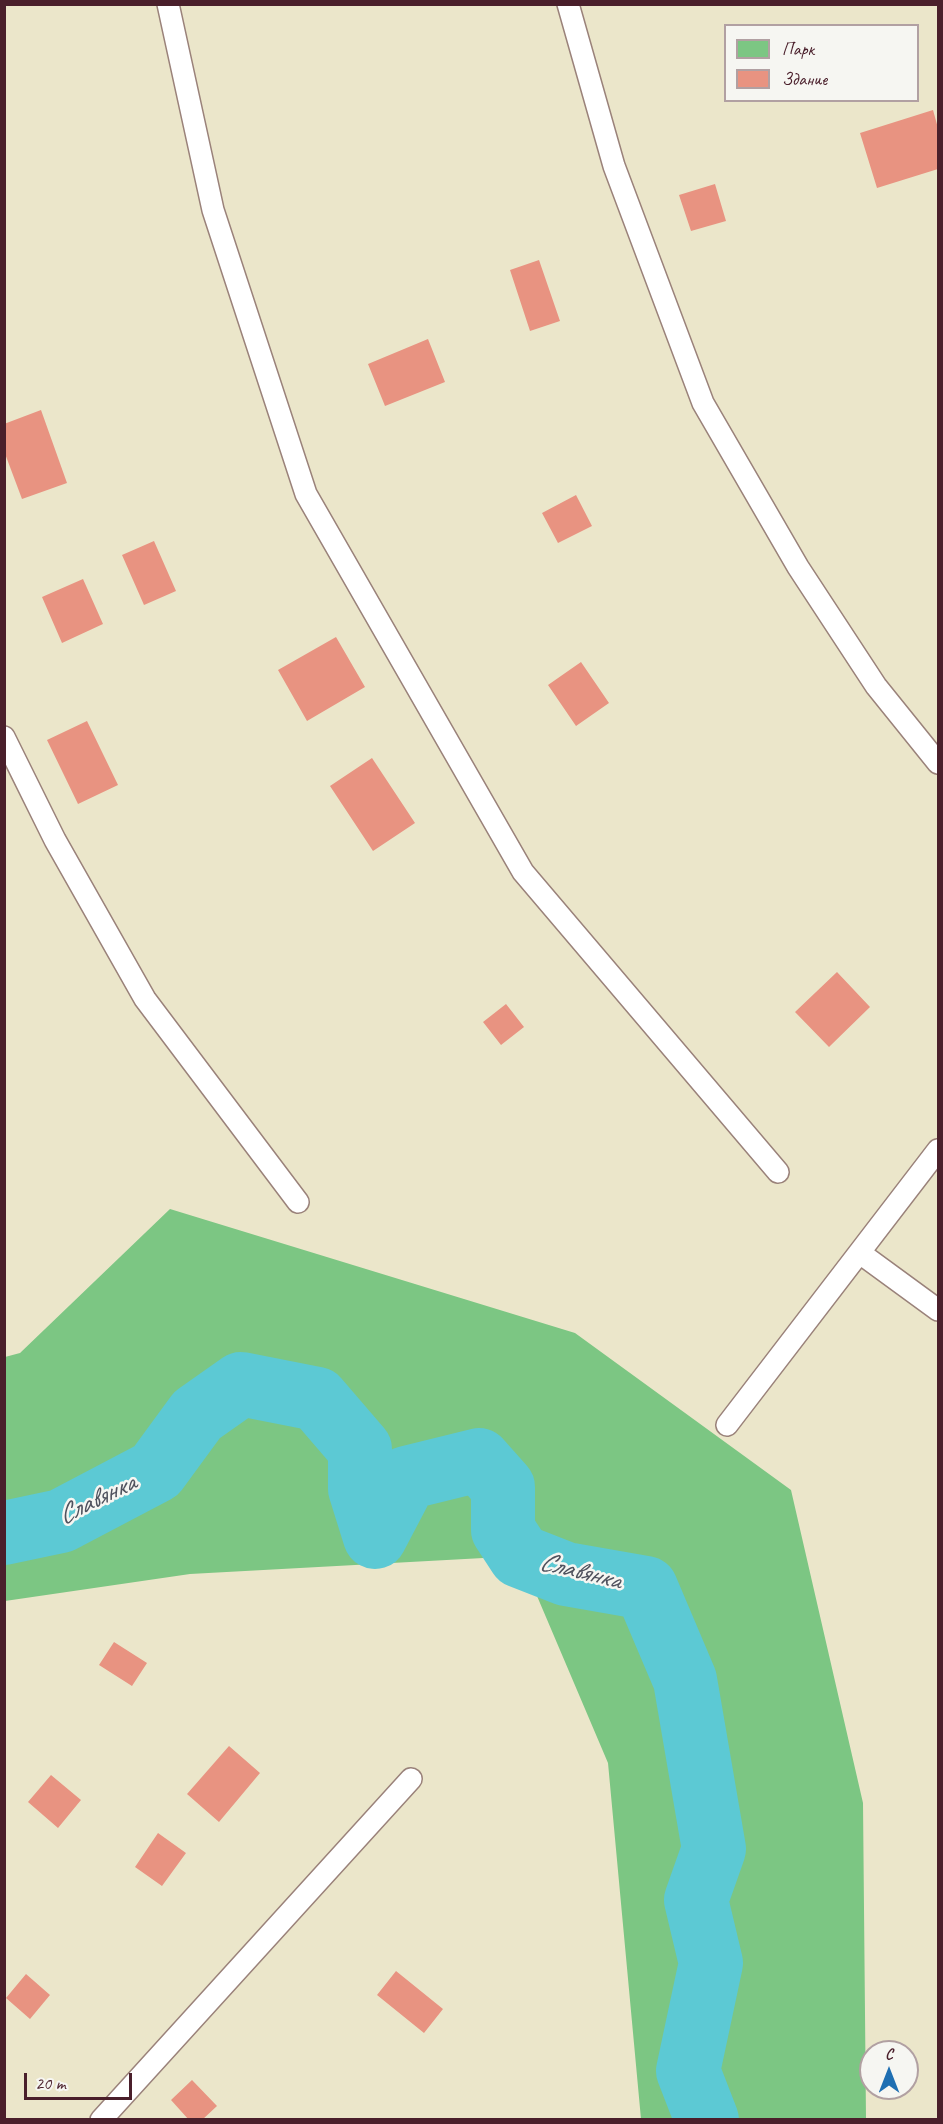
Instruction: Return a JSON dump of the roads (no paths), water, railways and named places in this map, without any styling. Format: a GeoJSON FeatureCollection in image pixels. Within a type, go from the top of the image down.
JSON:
{"type":"FeatureCollection","features":[{"type":"Feature","properties":{"kind":"lane"},"geometry":{"type":"LineString","coordinates":[[168,4],[213,210],[306,494],[524,872],[778,1172]]}},
{"type":"Feature","properties":{"kind":"lane"},"geometry":{"type":"LineString","coordinates":[[568,4],[614,166],[703,403],[804,577],[876,686],[939,763]]}},
{"type":"Feature","properties":{"kind":"lane"},"geometry":{"type":"LineString","coordinates":[[4,737],[55,840],[145,999],[298,1202]]}},
{"type":"Feature","properties":{"kind":"lane"},"geometry":{"type":"LineString","coordinates":[[727,1425],[939,1150]]}},
{"type":"Feature","properties":{"kind":"lane"},"geometry":{"type":"LineString","coordinates":[[860,1253],[939,1310]]}},
{"type":"Feature","properties":{"kind":"lane"},"geometry":{"type":"LineString","coordinates":[[100,2120],[411,1779]]}},
{"type":"Feature","properties":{"kind":"waterway","name":"Славянка"},"geometry":{"type":"LineString","coordinates":[[4,1533],[61,1521],[156,1471],[197,1415],[241,1384],[317,1399],[360,1449],[360,1489],[375,1537],[406,1478],[479,1460],[503,1487],[503,1530],[520,1556],[566,1574],[646,1588],[685,1680],[714,1849],[696,1900],[711,1963],[688,2071],[707,2120]]}}]}
